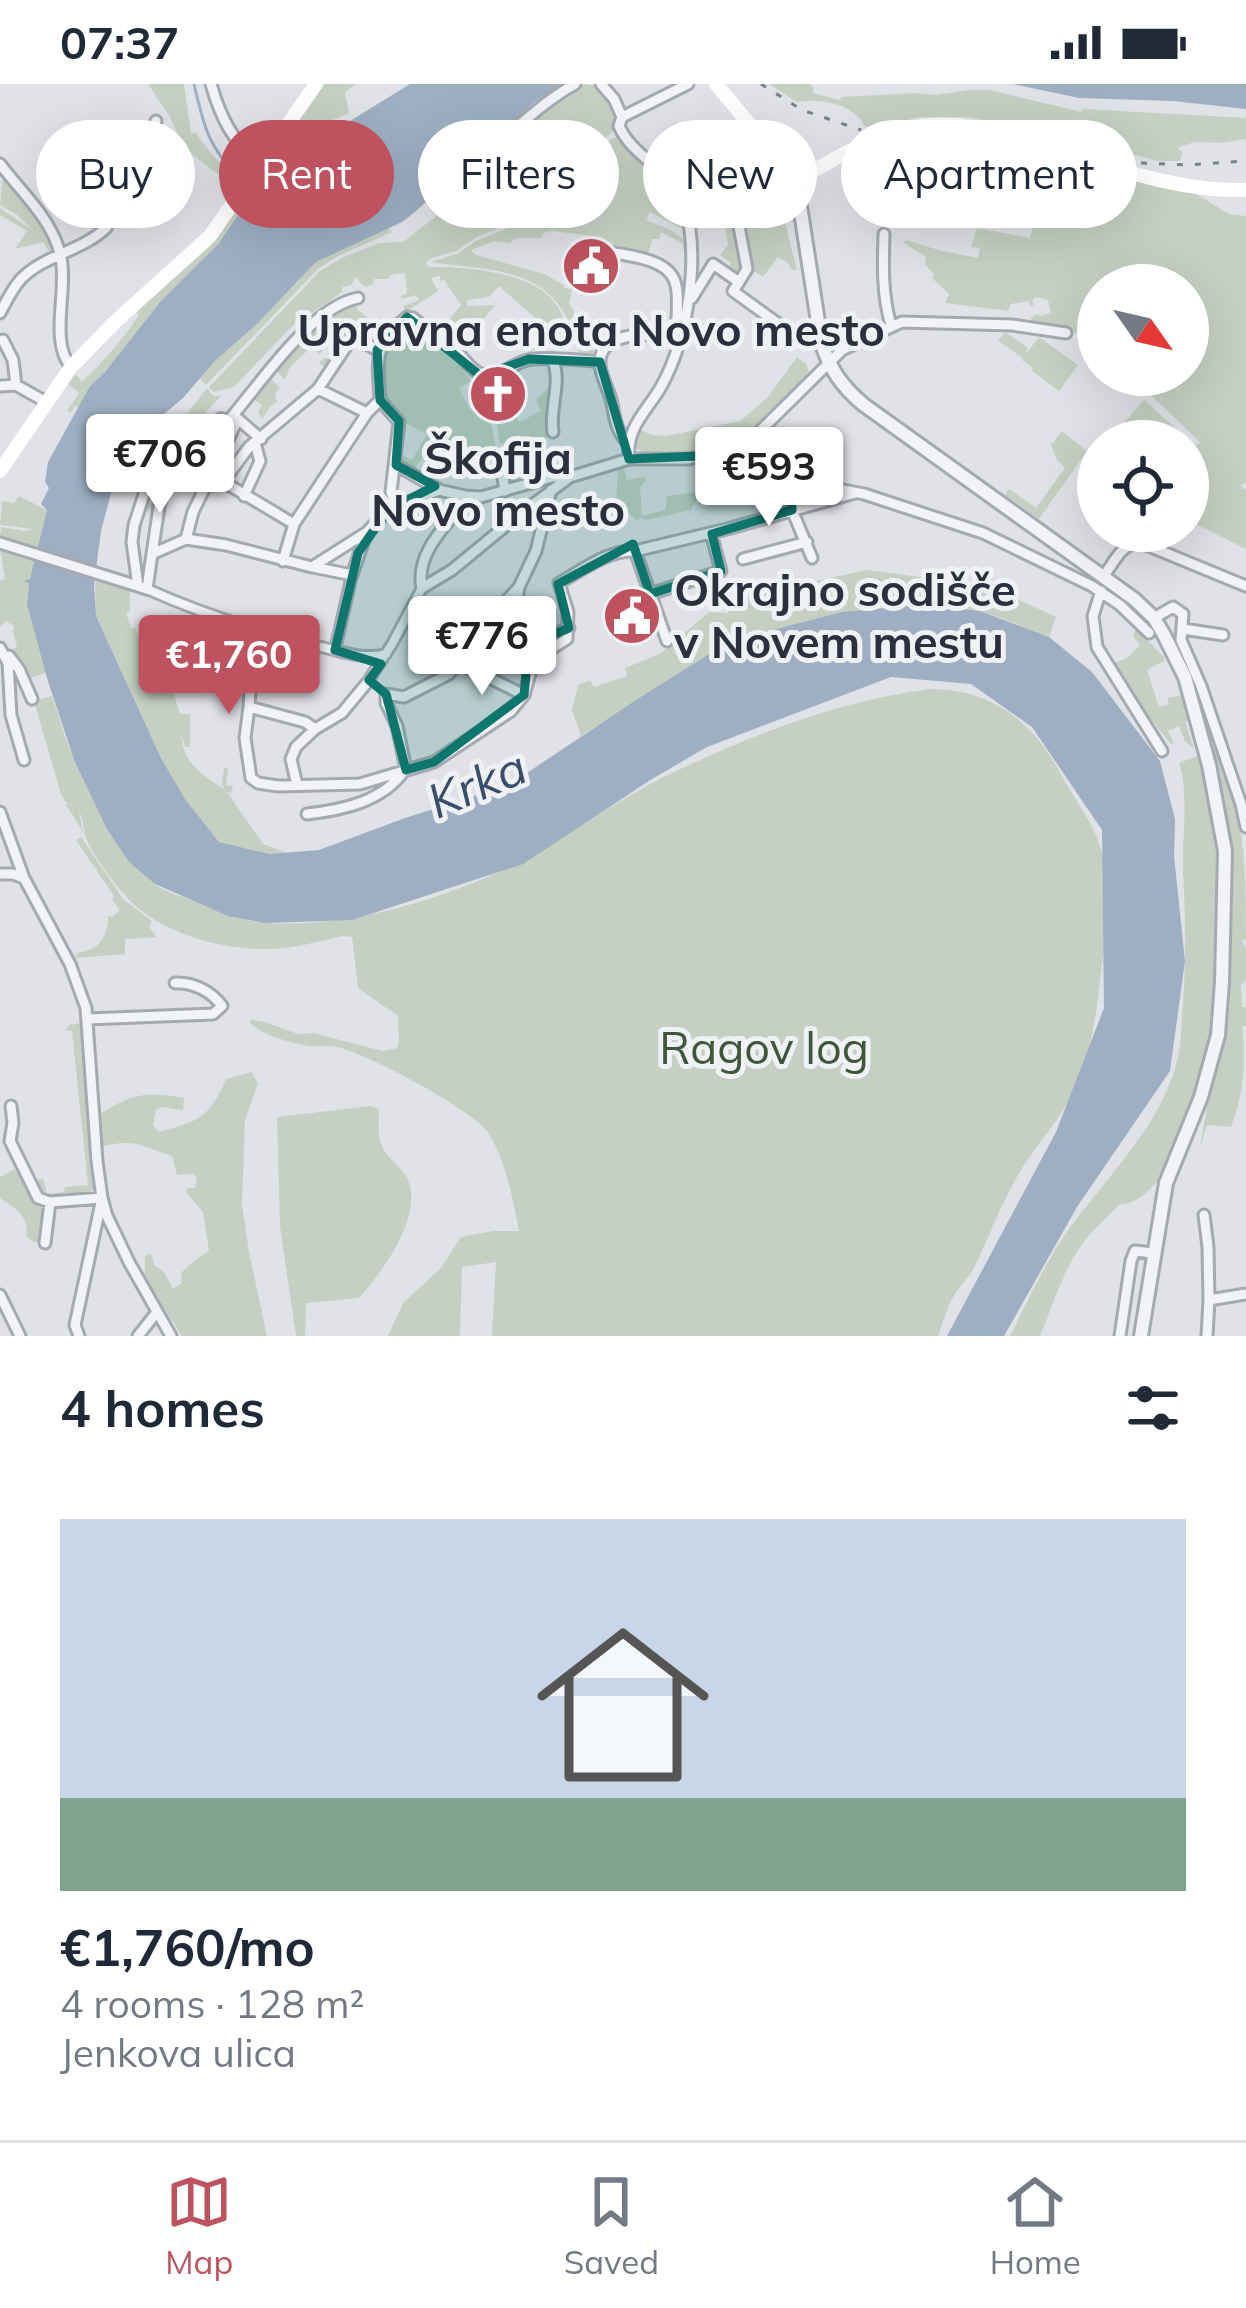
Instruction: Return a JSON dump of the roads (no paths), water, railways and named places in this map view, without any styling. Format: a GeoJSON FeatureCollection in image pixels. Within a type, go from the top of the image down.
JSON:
{"type":"FeatureCollection","features":[{"type":"Feature","properties":{"kind":"main road"},"geometry":{"type":"LineString","coordinates":[[291,120],[316,84]]}},
{"type":"Feature","properties":{"kind":"main road"},"geometry":{"type":"LineString","coordinates":[[716,84],[747,120]]}},
{"type":"Feature","properties":{"kind":"main road"},"geometry":{"type":"LineString","coordinates":[[817,170],[892,132],[956,124],[997,131],[1181,185],[1246,190]]}},
{"type":"Feature","properties":{"kind":"main road"},"geometry":{"type":"LineString","coordinates":[[0,471],[71,367],[219,225]]}},
{"type":"Feature","properties":{"kind":"street"},"geometry":{"type":"LineString","coordinates":[[211,84],[226,120]]}},
{"type":"Feature","properties":{"kind":"street"},"geometry":{"type":"LineString","coordinates":[[529,120],[575,84]]}},
{"type":"Feature","properties":{"kind":"street"},"geometry":{"type":"LineString","coordinates":[[601,84],[622,117],[619,126],[624,138],[674,184],[685,207],[692,256],[680,336],[664,381],[628,442],[629,459]]}},
{"type":"Feature","properties":{"kind":"street"},"geometry":{"type":"LineString","coordinates":[[622,117],[688,84]]}},
{"type":"Feature","properties":{"kind":"street"},"geometry":{"type":"LineString","coordinates":[[0,164],[48,224],[61,256],[62,354],[71,367]]}},
{"type":"Feature","properties":{"kind":"street"},"geometry":{"type":"LineString","coordinates":[[0,314],[19,281],[93,241],[106,228]]}},
{"type":"Feature","properties":{"kind":"street"},"geometry":{"type":"LineString","coordinates":[[739,228],[747,269],[733,291],[795,336]]}},
{"type":"Feature","properties":{"kind":"street"},"geometry":{"type":"LineString","coordinates":[[803,228],[820,338],[839,381],[1102,584]]}},
{"type":"Feature","properties":{"kind":"street"},"geometry":{"type":"LineString","coordinates":[[884,234],[884,286],[891,325]]}},
{"type":"Feature","properties":{"kind":"street"},"geometry":{"type":"LineString","coordinates":[[597,250],[656,264],[670,272],[676,286],[680,336]]}},
{"type":"Feature","properties":{"kind":"street"},"geometry":{"type":"LineString","coordinates":[[684,314],[713,264],[739,282]]}},
{"type":"Feature","properties":{"kind":"street"},"geometry":{"type":"LineString","coordinates":[[186,539],[193,512],[246,396],[296,340],[344,301],[358,298]]}},
{"type":"Feature","properties":{"kind":"street"},"geometry":{"type":"LineString","coordinates":[[380,518],[391,492],[399,422],[380,400],[377,350],[395,327],[410,317],[480,374],[501,374],[530,359],[600,362]]}},
{"type":"Feature","properties":{"kind":"street"},"geometry":{"type":"LineString","coordinates":[[396,465],[439,490],[481,496],[629,459],[698,456],[730,448],[757,434],[842,350],[891,325],[1012,325],[1066,333]]}},
{"type":"Feature","properties":{"kind":"street"},"geometry":{"type":"LineString","coordinates":[[223,482],[242,455],[318,388],[353,336],[377,350]]}},
{"type":"Feature","properties":{"kind":"street"},"geometry":{"type":"LineString","coordinates":[[628,442],[618,433],[600,362],[603,349],[612,340],[680,336]]}},
{"type":"Feature","properties":{"kind":"street"},"geometry":{"type":"LineString","coordinates":[[3,340],[13,360],[16,385]]}},
{"type":"Feature","properties":{"kind":"street"},"geometry":{"type":"LineString","coordinates":[[553,361],[557,374],[550,415],[553,432]]}},
{"type":"Feature","properties":{"kind":"street"},"geometry":{"type":"LineString","coordinates":[[480,374],[480,388],[490,404]]}},
{"type":"Feature","properties":{"kind":"street"},"geometry":{"type":"LineString","coordinates":[[0,386],[16,385],[46,402]]}},
{"type":"Feature","properties":{"kind":"street"},"geometry":{"type":"LineString","coordinates":[[318,388],[367,413]]}},
{"type":"Feature","properties":{"kind":"street"},"geometry":{"type":"LineString","coordinates":[[283,561],[294,524],[380,400]]}},
{"type":"Feature","properties":{"kind":"street"},"geometry":{"type":"LineString","coordinates":[[142,588],[163,494],[197,441],[221,418],[233,418],[258,441],[260,461],[244,496]]}},
{"type":"Feature","properties":{"kind":"street"},"geometry":{"type":"LineString","coordinates":[[142,588],[133,533],[163,437]]}},
{"type":"Feature","properties":{"kind":"street"},"geometry":{"type":"LineString","coordinates":[[698,456],[707,464],[858,492],[983,533],[1133,598],[1178,658],[1199,724],[1223,836],[1220,1016],[1201,1097],[1166,1183],[1141,1336]]}},
{"type":"Feature","properties":{"kind":"street"},"geometry":{"type":"LineString","coordinates":[[501,465],[505,491]]}},
{"type":"Feature","properties":{"kind":"street"},"geometry":{"type":"LineString","coordinates":[[212,476],[294,524]]}},
{"type":"Feature","properties":{"kind":"street"},"geometry":{"type":"LineString","coordinates":[[297,785],[291,756],[315,729],[341,713],[369,680],[422,588],[570,477]]}},
{"type":"Feature","properties":{"kind":"street"},"geometry":{"type":"LineString","coordinates":[[791,479],[792,510],[812,558]]}},
{"type":"Feature","properties":{"kind":"street"},"geometry":{"type":"LineString","coordinates":[[312,567],[367,532],[396,506],[439,490]]}},
{"type":"Feature","properties":{"kind":"street"},"geometry":{"type":"LineString","coordinates":[[265,633],[250,688],[245,738],[251,778],[265,785],[360,784],[434,762],[511,711],[524,695],[534,660],[530,646],[512,630],[519,587],[536,550],[551,490]]}},
{"type":"Feature","properties":{"kind":"street"},"geometry":{"type":"LineString","coordinates":[[391,492],[396,506]]}},
{"type":"Feature","properties":{"kind":"street"},"geometry":{"type":"LineString","coordinates":[[534,660],[567,639],[568,612],[559,584],[617,553],[711,533],[858,492]]}},
{"type":"Feature","properties":{"kind":"street"},"geometry":{"type":"LineString","coordinates":[[422,588],[419,575],[429,547],[465,496]]}},
{"type":"Feature","properties":{"kind":"street"},"geometry":{"type":"LineString","coordinates":[[335,650],[367,532]]}},
{"type":"Feature","properties":{"kind":"street"},"geometry":{"type":"LineString","coordinates":[[650,594],[721,571],[711,533]]}},
{"type":"Feature","properties":{"kind":"street"},"geometry":{"type":"LineString","coordinates":[[152,554],[186,539],[352,575]]}},
{"type":"Feature","properties":{"kind":"street"},"geometry":{"type":"LineString","coordinates":[[743,559],[807,542]]}},
{"type":"Feature","properties":{"kind":"street"},"geometry":{"type":"LineString","coordinates":[[0,543],[265,633],[358,657],[386,654]]}},
{"type":"Feature","properties":{"kind":"street"},"geometry":{"type":"LineString","coordinates":[[635,551],[667,640]]}},
{"type":"Feature","properties":{"kind":"street"},"geometry":{"type":"LineString","coordinates":[[1120,552],[1102,584],[1093,616],[1097,647],[1162,751]]}},
{"type":"Feature","properties":{"kind":"street"},"geometry":{"type":"LineString","coordinates":[[1163,552],[1246,586]]}},
{"type":"Feature","properties":{"kind":"street"},"geometry":{"type":"LineString","coordinates":[[358,657],[367,666],[369,680],[386,694],[404,697],[449,674],[519,587]]}},
{"type":"Feature","properties":{"kind":"street"},"geometry":{"type":"LineString","coordinates":[[1151,625],[1168,608],[1183,614],[1181,640],[1201,686],[1246,827]]}},
{"type":"Feature","properties":{"kind":"street"},"geometry":{"type":"LineString","coordinates":[[530,646],[569,628]]}},
{"type":"Feature","properties":{"kind":"street"},"geometry":{"type":"LineString","coordinates":[[1183,629],[1222,635]]}},
{"type":"Feature","properties":{"kind":"street"},"geometry":{"type":"LineString","coordinates":[[0,648],[19,669],[32,699]]}},
{"type":"Feature","properties":{"kind":"street"},"geometry":{"type":"LineString","coordinates":[[0,648],[8,663],[11,715],[24,760]]}},
{"type":"Feature","properties":{"kind":"street"},"geometry":{"type":"LineString","coordinates":[[459,663],[524,695]]}},
{"type":"Feature","properties":{"kind":"street"},"geometry":{"type":"LineString","coordinates":[[201,667],[200,675],[206,681],[250,688]]}},
{"type":"Feature","properties":{"kind":"street"},"geometry":{"type":"LineString","coordinates":[[307,814],[359,804],[405,770],[386,694]]}},
{"type":"Feature","properties":{"kind":"street"},"geometry":{"type":"LineString","coordinates":[[249,707],[315,729]]}},
{"type":"Feature","properties":{"kind":"street"},"geometry":{"type":"LineString","coordinates":[[0,812],[24,878],[70,964],[86,1008],[102,1198],[117,1239],[171,1336]]}},
{"type":"Feature","properties":{"kind":"street"},"geometry":{"type":"LineString","coordinates":[[0,874],[24,878]]}},
{"type":"Feature","properties":{"kind":"street"},"geometry":{"type":"LineString","coordinates":[[87,1019],[213,1014],[222,1006],[193,984],[175,983]]}},
{"type":"Feature","properties":{"kind":"street"},"geometry":{"type":"LineString","coordinates":[[11,1106],[10,1141],[38,1198],[50,1202],[102,1198]]}},
{"type":"Feature","properties":{"kind":"street"},"geometry":{"type":"LineString","coordinates":[[79,1336],[75,1324],[102,1198]]}},
{"type":"Feature","properties":{"kind":"street"},"geometry":{"type":"LineString","coordinates":[[45,1244],[50,1202]]}},
{"type":"Feature","properties":{"kind":"street"},"geometry":{"type":"LineString","coordinates":[[1204,1215],[1207,1336]]}},
{"type":"Feature","properties":{"kind":"street"},"geometry":{"type":"LineString","coordinates":[[1120,1336],[1131,1261],[1135,1251],[1153,1252]]}},
{"type":"Feature","properties":{"kind":"street"},"geometry":{"type":"LineString","coordinates":[[0,1294],[20,1336]]}},
{"type":"Feature","properties":{"kind":"street"},"geometry":{"type":"LineString","coordinates":[[1209,1300],[1246,1294]]}},
{"type":"Feature","properties":{"kind":"street"},"geometry":{"type":"LineString","coordinates":[[138,1336],[157,1312]]}},
{"type":"Feature","properties":{"kind":"water"},"geometry":{"type":"Polygon","coordinates":[[[410,84],[561,84],[515,120],[418,120],[418,209],[394,226],[394,120],[352,120],[410,84]]]}},
{"type":"Feature","properties":{"kind":"water"},"geometry":{"type":"Polygon","coordinates":[[[1012,84],[1246,84],[1246,109],[1079,98],[1012,84]]]}},
{"type":"Feature","properties":{"kind":"water"},"geometry":{"type":"Polygon","coordinates":[[[229,228],[389,228],[316,262],[151,425],[117,471],[101,531],[94,584],[96,616],[161,758],[219,842],[270,854],[319,850],[509,785],[730,641],[842,612],[928,604],[980,611],[1049,637],[1092,672],[1160,761],[1175,819],[1185,961],[1170,1071],[1077,1207],[1004,1336],[947,1336],[1056,1132],[1104,1008],[1102,830],[1032,727],[971,684],[891,677],[707,747],[523,864],[352,920],[265,923],[228,916],[155,884],[129,862],[107,829],[74,760],[27,604],[29,583],[23,581],[30,579],[47,510],[41,504],[49,488],[45,482],[48,462],[90,386],[160,302],[229,228]]]}},
{"type":"Feature","properties":{"kind":"waterway"},"geometry":{"type":"LineString","coordinates":[[194,84],[219,154]]}},
{"type":"Feature","properties":{"kind":"railway"},"geometry":{"type":"LineString","coordinates":[[761,84],[802,110],[841,123]]}},
{"type":"Feature","properties":{"kind":"railway"},"geometry":{"type":"LineString","coordinates":[[1141,163],[1246,161]]}},
{"type":"Feature","properties":{"kind":"place","name":"Upravna enota Novo mesto"},"geometry":{"type":"Point","coordinates":[591,266]}},
{"type":"Feature","properties":{"kind":"place","name":"Škofija Novo mesto"},"geometry":{"type":"Point","coordinates":[498,394]}},
{"type":"Feature","properties":{"kind":"place","name":"Okrajno sodišče v Novem mestu"},"geometry":{"type":"Point","coordinates":[632,616]}},
{"type":"Feature","properties":{"kind":"water label","name":"Krka"},"geometry":{"type":"Point","coordinates":[477,784]}},
{"type":"Feature","properties":{"kind":"park label","name":"Ragov log"},"geometry":{"type":"Point","coordinates":[764,1048]}}]}
